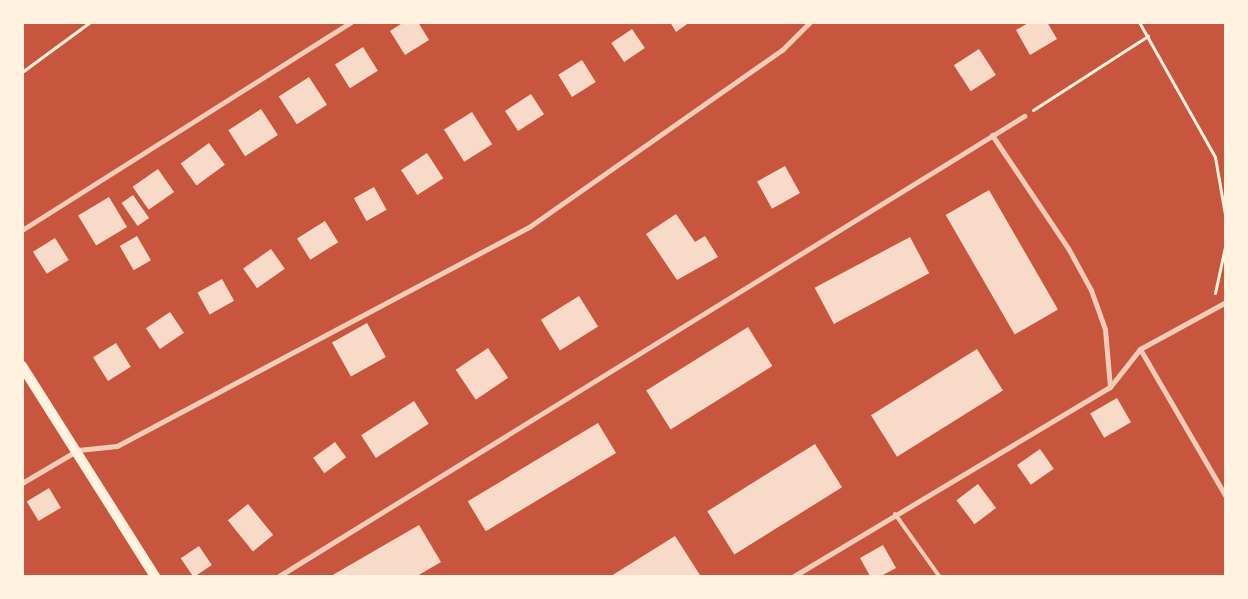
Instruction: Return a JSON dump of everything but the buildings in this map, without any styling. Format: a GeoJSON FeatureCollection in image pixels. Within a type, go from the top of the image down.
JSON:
{"type":"FeatureCollection","features":[{"type":"Feature","properties":{"kind":"main road"},"geometry":{"type":"LineString","coordinates":[[22,366],[78,450],[156,576]]}},
{"type":"Feature","properties":{"kind":"street"},"geometry":{"type":"LineString","coordinates":[[22,230],[351,22]]}},
{"type":"Feature","properties":{"kind":"street"},"geometry":{"type":"LineString","coordinates":[[22,483],[78,450],[117,446],[529,227],[782,50],[810,22]]}},
{"type":"Feature","properties":{"kind":"street"},"geometry":{"type":"LineString","coordinates":[[279,576],[1024,116]]}},
{"type":"Feature","properties":{"kind":"street"},"geometry":{"type":"LineString","coordinates":[[992,135],[1068,248],[1091,290],[1105,329],[1110,387]]}},
{"type":"Feature","properties":{"kind":"street"},"geometry":{"type":"LineString","coordinates":[[794,576],[1110,387],[1140,349],[1226,302]]}},
{"type":"Feature","properties":{"kind":"street"},"geometry":{"type":"LineString","coordinates":[[1140,349],[1226,497]]}},
{"type":"Feature","properties":{"kind":"lane"},"geometry":{"type":"LineString","coordinates":[[895,514],[939,576]]}},
{"type":"Feature","properties":{"kind":"path"},"geometry":{"type":"LineString","coordinates":[[22,72],[90,22]]}},
{"type":"Feature","properties":{"kind":"path"},"geometry":{"type":"LineString","coordinates":[[1139,22],[1215,157],[1226,220]]}},
{"type":"Feature","properties":{"kind":"path"},"geometry":{"type":"LineString","coordinates":[[1024,116],[1148,36]]}},
{"type":"Feature","properties":{"kind":"path"},"geometry":{"type":"LineString","coordinates":[[1212,310],[1226,242]]}}]}
